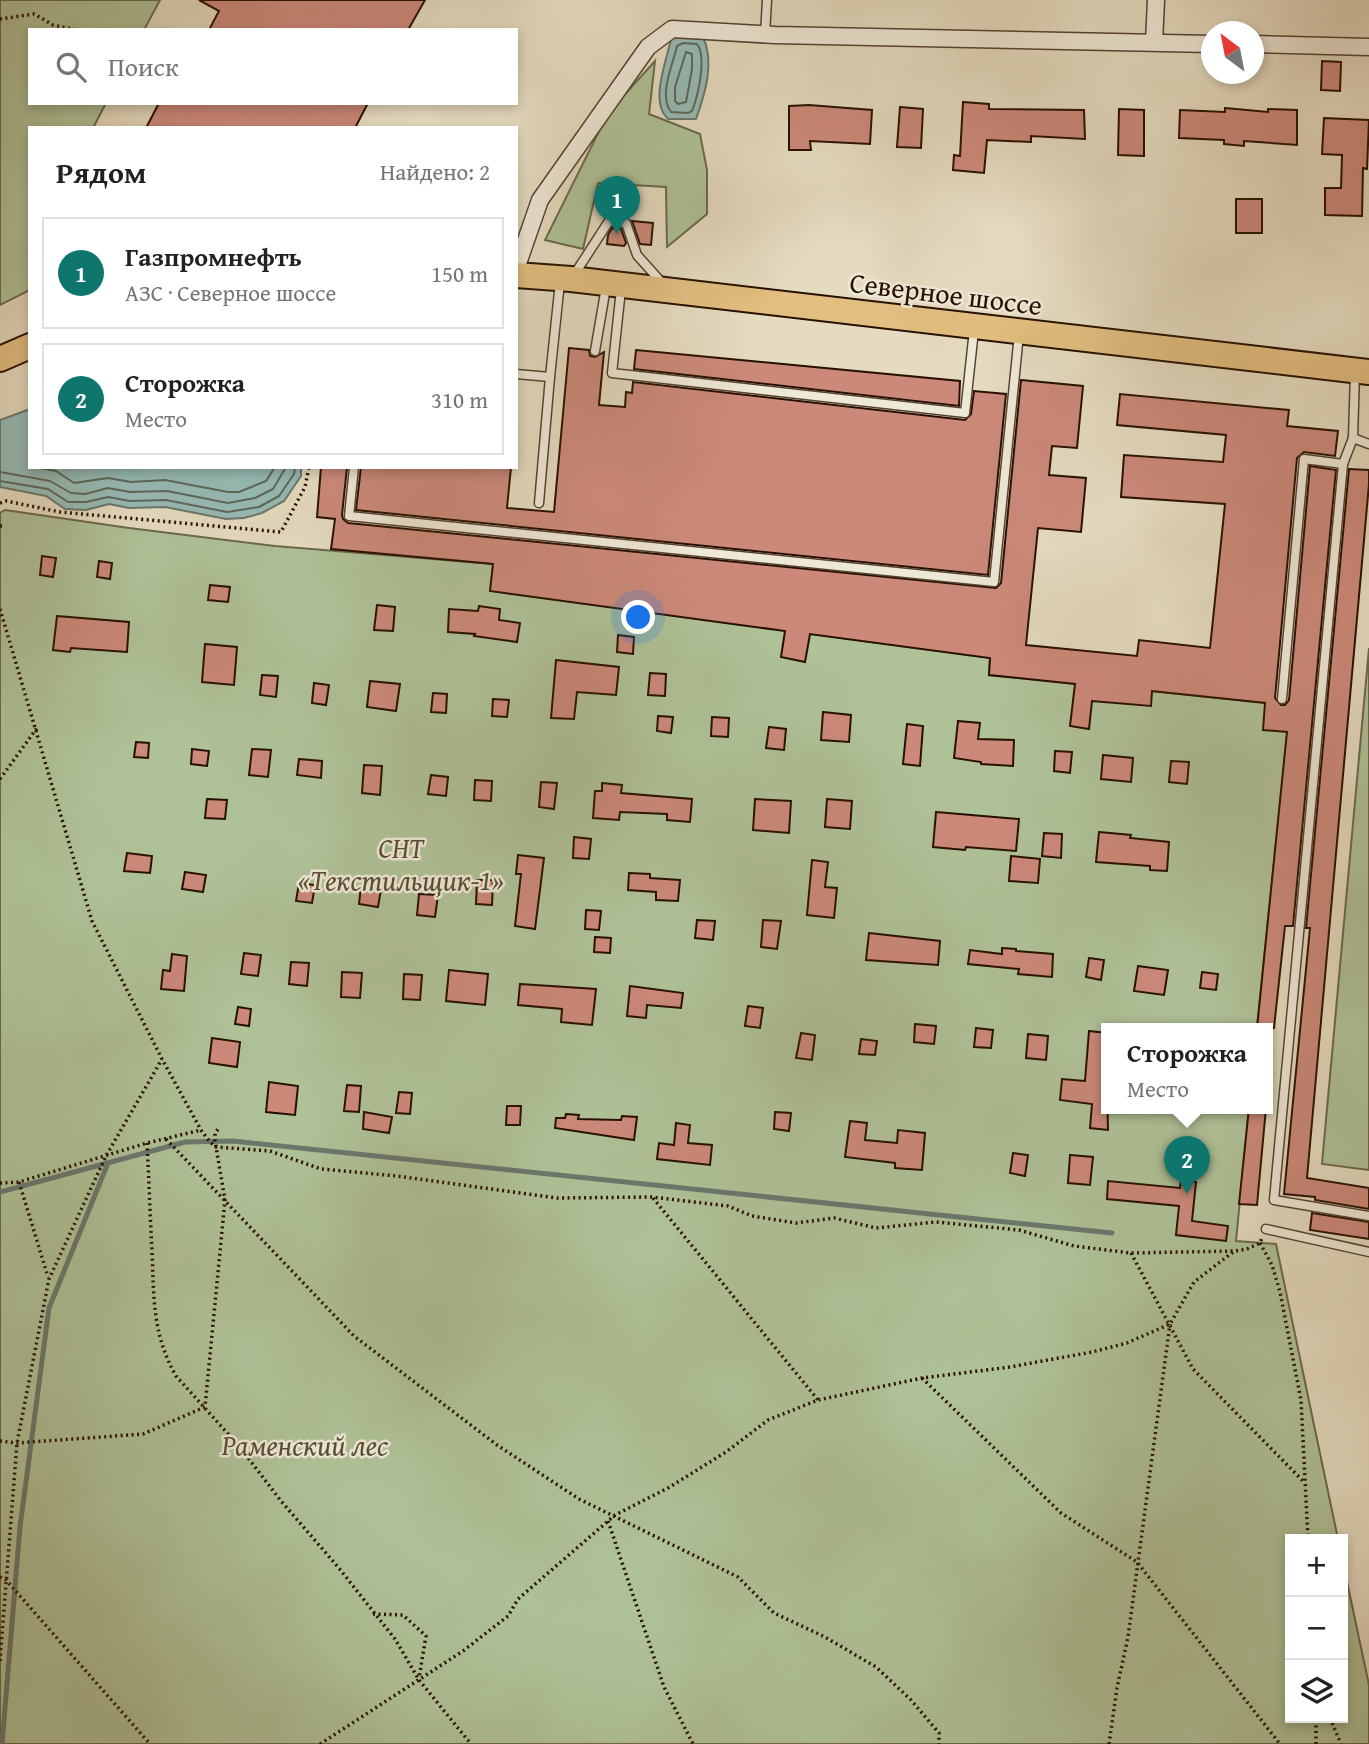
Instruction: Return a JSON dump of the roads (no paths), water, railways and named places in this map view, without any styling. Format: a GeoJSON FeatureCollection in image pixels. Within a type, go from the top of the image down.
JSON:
{"type":"FeatureCollection","features":[{"type":"Feature","properties":{"kind":"main road","name":"Северное шоссе"},"geometry":{"type":"LineString","coordinates":[[518,275],[1362,371]]}},
{"type":"Feature","properties":{"kind":"main road"},"geometry":{"type":"LineString","coordinates":[[0,359],[28,347]]}},
{"type":"Feature","properties":{"kind":"street"},"geometry":{"type":"LineString","coordinates":[[1154,43],[1156,0]]}},
{"type":"Feature","properties":{"kind":"street"},"geometry":{"type":"LineString","coordinates":[[518,263],[540,200],[649,47],[672,29],[765,35],[1201,44]]}},
{"type":"Feature","properties":{"kind":"street"},"geometry":{"type":"LineString","coordinates":[[1264,44],[1369,47]]}},
{"type":"Feature","properties":{"kind":"lane"},"geometry":{"type":"LineString","coordinates":[[765,35],[767,0]]}},
{"type":"Feature","properties":{"kind":"lane"},"geometry":{"type":"LineString","coordinates":[[539,503],[550,377],[565,279],[609,221],[626,223],[637,255],[670,292]]}},
{"type":"Feature","properties":{"kind":"lane"},"geometry":{"type":"LineString","coordinates":[[614,285],[612,373],[965,413],[975,327]]}},
{"type":"Feature","properties":{"kind":"lane"},"geometry":{"type":"LineString","coordinates":[[595,351],[614,285]]}},
{"type":"Feature","properties":{"kind":"lane"},"geometry":{"type":"LineString","coordinates":[[354,469],[349,516],[994,582],[1020,332]]}},
{"type":"Feature","properties":{"kind":"lane"},"geometry":{"type":"LineString","coordinates":[[1362,371],[1353,438],[1343,464],[1274,1200],[1369,1216]]}},
{"type":"Feature","properties":{"kind":"lane"},"geometry":{"type":"LineString","coordinates":[[518,374],[550,377]]}},
{"type":"Feature","properties":{"kind":"lane"},"geometry":{"type":"LineString","coordinates":[[1353,438],[1369,444]]}},
{"type":"Feature","properties":{"kind":"lane"},"geometry":{"type":"LineString","coordinates":[[1282,699],[1304,459],[1343,464]]}},
{"type":"Feature","properties":{"kind":"lane"},"geometry":{"type":"LineString","coordinates":[[1266,1229],[1369,1252]]}},
{"type":"Feature","properties":{"kind":"water"},"geometry":{"type":"Polygon","coordinates":[[[703,37],[707,47],[707,78],[696,119],[668,119],[660,102],[661,80],[671,39],[703,37]]]}},
{"type":"Feature","properties":{"kind":"water"},"geometry":{"type":"Polygon","coordinates":[[[28,410],[28,469],[301,469],[301,476],[284,501],[262,513],[244,518],[226,519],[165,507],[129,508],[109,504],[86,510],[65,509],[46,496],[0,487],[0,420],[28,410]]]}},
{"type":"Feature","properties":{"kind":"waterway"},"geometry":{"type":"LineString","coordinates":[[0,1192],[185,1142],[233,1141],[1112,1233]]}},
{"type":"Feature","properties":{"kind":"waterway"},"geometry":{"type":"LineString","coordinates":[[2,1744],[20,1527],[49,1308],[108,1163]]}},
{"type":"Feature","properties":{"kind":"place","name":"Газпромнефть"},"geometry":{"type":"Point","coordinates":[617,234]}},
{"type":"Feature","properties":{"kind":"place","name":"Сторожка"},"geometry":{"type":"Point","coordinates":[1187,1194]}},
{"type":"Feature","properties":{"kind":"park label","name":"СНТ «Текстильщик-1»"},"geometry":{"type":"Point","coordinates":[401,863]}},
{"type":"Feature","properties":{"kind":"park label","name":"Раменский лес"},"geometry":{"type":"Point","coordinates":[305,1444]}}]}
